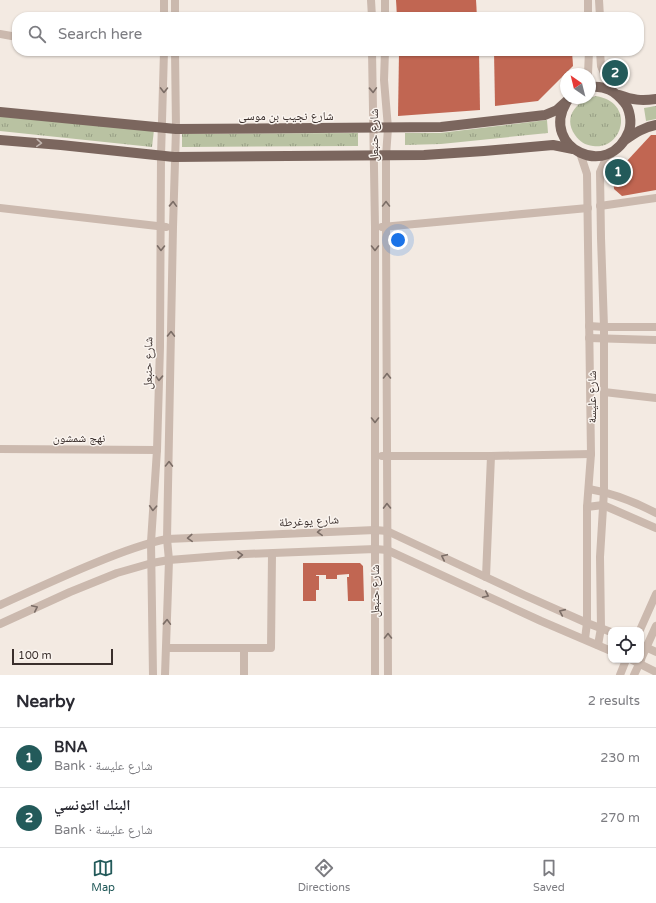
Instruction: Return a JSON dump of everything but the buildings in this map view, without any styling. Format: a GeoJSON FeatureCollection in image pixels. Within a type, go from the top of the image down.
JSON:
{"type":"FeatureCollection","features":[{"type":"Feature","properties":{"kind":"main road"},"geometry":{"type":"LineString","coordinates":[[596,87],[604,87],[632,100],[656,99]]}},
{"type":"Feature","properties":{"kind":"main road"},"geometry":{"type":"LineString","coordinates":[[0,140],[174,157],[386,156],[484,151],[553,145],[591,156],[602,156],[620,147],[630,128],[630,116],[626,105],[615,93]]}},
{"type":"Feature","properties":{"kind":"main road","name":"شارع نجيب بن موسى"},"geometry":{"type":"LineString","coordinates":[[0,112],[176,129],[374,129],[441,127],[545,115],[557,110],[564,104]]}},
{"type":"Feature","properties":{"kind":"main road"},"geometry":{"type":"LineString","coordinates":[[566,104],[562,112],[560,126],[567,142],[577,151]]}},
{"type":"Feature","properties":{"kind":"main road"},"geometry":{"type":"LineString","coordinates":[[625,140],[636,132],[649,126],[656,125]]}},
{"type":"Feature","properties":{"kind":"street"},"geometry":{"type":"LineString","coordinates":[[164,0],[164,12]]}},
{"type":"Feature","properties":{"kind":"street"},"geometry":{"type":"LineString","coordinates":[[175,0],[175,12]]}},
{"type":"Feature","properties":{"kind":"street"},"geometry":{"type":"LineString","coordinates":[[372,0],[372,12]]}},
{"type":"Feature","properties":{"kind":"street"},"geometry":{"type":"LineString","coordinates":[[384,0],[385,12]]}},
{"type":"Feature","properties":{"kind":"street"},"geometry":{"type":"LineString","coordinates":[[588,0],[588,12]]}},
{"type":"Feature","properties":{"kind":"street"},"geometry":{"type":"LineString","coordinates":[[600,0],[600,12]]}},
{"type":"Feature","properties":{"kind":"street"},"geometry":{"type":"LineString","coordinates":[[0,34],[12,36]]}},
{"type":"Feature","properties":{"kind":"street","name":"شارع حنبعل"},"geometry":{"type":"LineString","coordinates":[[153,675],[151,542],[157,450],[160,347],[164,56]]}},
{"type":"Feature","properties":{"kind":"street","name":"شارع حنبعل"},"geometry":{"type":"LineString","coordinates":[[165,675],[169,560],[167,539],[172,227],[176,129],[175,56]]}},
{"type":"Feature","properties":{"kind":"street","name":"شارع حنبعل"},"geometry":{"type":"LineString","coordinates":[[372,56],[375,156],[375,675]]}},
{"type":"Feature","properties":{"kind":"street","name":"شارع حنبعل"},"geometry":{"type":"LineString","coordinates":[[385,56],[384,80],[388,128],[386,156],[388,675]]}},
{"type":"Feature","properties":{"kind":"street"},"geometry":{"type":"LineString","coordinates":[[588,68],[589,56]]}},
{"type":"Feature","properties":{"kind":"street"},"geometry":{"type":"LineString","coordinates":[[600,56],[601,66],[615,93]]}},
{"type":"Feature","properties":{"kind":"street","name":"شارع عليسة"},"geometry":{"type":"LineString","coordinates":[[577,151],[587,174],[588,208],[591,454],[588,507],[587,623],[585,639]]}},
{"type":"Feature","properties":{"kind":"street","name":"شارع عليسة"},"geometry":{"type":"LineString","coordinates":[[598,644],[601,628],[600,557],[604,491],[604,328],[600,172],[604,163],[612,152]]}},
{"type":"Feature","properties":{"kind":"street"},"geometry":{"type":"LineString","coordinates":[[600,206],[656,198]]}},
{"type":"Feature","properties":{"kind":"street"},"geometry":{"type":"LineString","coordinates":[[0,208],[172,227]]}},
{"type":"Feature","properties":{"kind":"street"},"geometry":{"type":"LineString","coordinates":[[375,227],[588,208]]}},
{"type":"Feature","properties":{"kind":"street"},"geometry":{"type":"LineString","coordinates":[[589,326],[604,328],[656,327]]}},
{"type":"Feature","properties":{"kind":"street"},"geometry":{"type":"LineString","coordinates":[[589,338],[656,340]]}},
{"type":"Feature","properties":{"kind":"street"},"geometry":{"type":"LineString","coordinates":[[604,392],[656,398]]}},
{"type":"Feature","properties":{"kind":"street","name":"نهج شمشون"},"geometry":{"type":"LineString","coordinates":[[0,449],[157,450]]}},
{"type":"Feature","properties":{"kind":"street"},"geometry":{"type":"LineString","coordinates":[[375,456],[591,454]]}},
{"type":"Feature","properties":{"kind":"street"},"geometry":{"type":"LineString","coordinates":[[486,577],[491,456]]}},
{"type":"Feature","properties":{"kind":"street"},"geometry":{"type":"LineString","coordinates":[[589,489],[604,491],[638,504],[656,513]]}},
{"type":"Feature","properties":{"kind":"street"},"geometry":{"type":"LineString","coordinates":[[588,507],[603,506],[656,528]]}},
{"type":"Feature","properties":{"kind":"street","name":"شارع يوغرطة"},"geometry":{"type":"LineString","coordinates":[[0,605],[56,579],[151,542],[167,539],[374,530],[387,531],[587,623],[608,631]]}},
{"type":"Feature","properties":{"kind":"street"},"geometry":{"type":"LineString","coordinates":[[0,624],[70,592],[110,576],[152,563],[169,560],[245,554],[375,549],[387,550],[608,649]]}},
{"type":"Feature","properties":{"kind":"street"},"geometry":{"type":"LineString","coordinates":[[166,648],[271,648],[272,554]]}},
{"type":"Feature","properties":{"kind":"street"},"geometry":{"type":"LineString","coordinates":[[641,627],[656,594]]}},
{"type":"Feature","properties":{"kind":"street"},"geometry":{"type":"LineString","coordinates":[[656,626],[644,646],[656,652]]}},
{"type":"Feature","properties":{"kind":"street"},"geometry":{"type":"LineString","coordinates":[[244,648],[244,675]]}},
{"type":"Feature","properties":{"kind":"street"},"geometry":{"type":"LineString","coordinates":[[620,675],[625,663]]}},
{"type":"Feature","properties":{"kind":"street"},"geometry":{"type":"LineString","coordinates":[[634,675],[637,663]]}},
{"type":"Feature","properties":{"kind":"street"},"geometry":{"type":"LineString","coordinates":[[641,663],[656,672]]}},
{"type":"Feature","properties":{"kind":"green space"},"geometry":{"type":"Polygon","coordinates":[[[596,96],[609,100],[617,107],[621,116],[621,126],[618,134],[603,146],[593,146],[583,143],[575,135],[571,128],[570,121],[571,115],[578,105],[596,104],[596,96]]]}},
{"type":"Feature","properties":{"kind":"green space"},"geometry":{"type":"Polygon","coordinates":[[[656,106],[656,119],[646,121],[644,108],[656,106]]]}},
{"type":"Feature","properties":{"kind":"green space"},"geometry":{"type":"Polygon","coordinates":[[[0,115],[154,130],[152,147],[0,131],[0,115]]]}},
{"type":"Feature","properties":{"kind":"green space"},"geometry":{"type":"Polygon","coordinates":[[[547,120],[548,133],[441,144],[405,145],[405,133],[440,133],[547,120]]]}},
{"type":"Feature","properties":{"kind":"green space"},"geometry":{"type":"Polygon","coordinates":[[[358,133],[358,146],[182,147],[182,134],[358,133]]]}},
{"type":"Feature","properties":{"kind":"place","name":"البنك التونسي"},"geometry":{"type":"Point","coordinates":[615,73]}},
{"type":"Feature","properties":{"kind":"place","name":"BNA"},"geometry":{"type":"Point","coordinates":[618,172]}}]}
